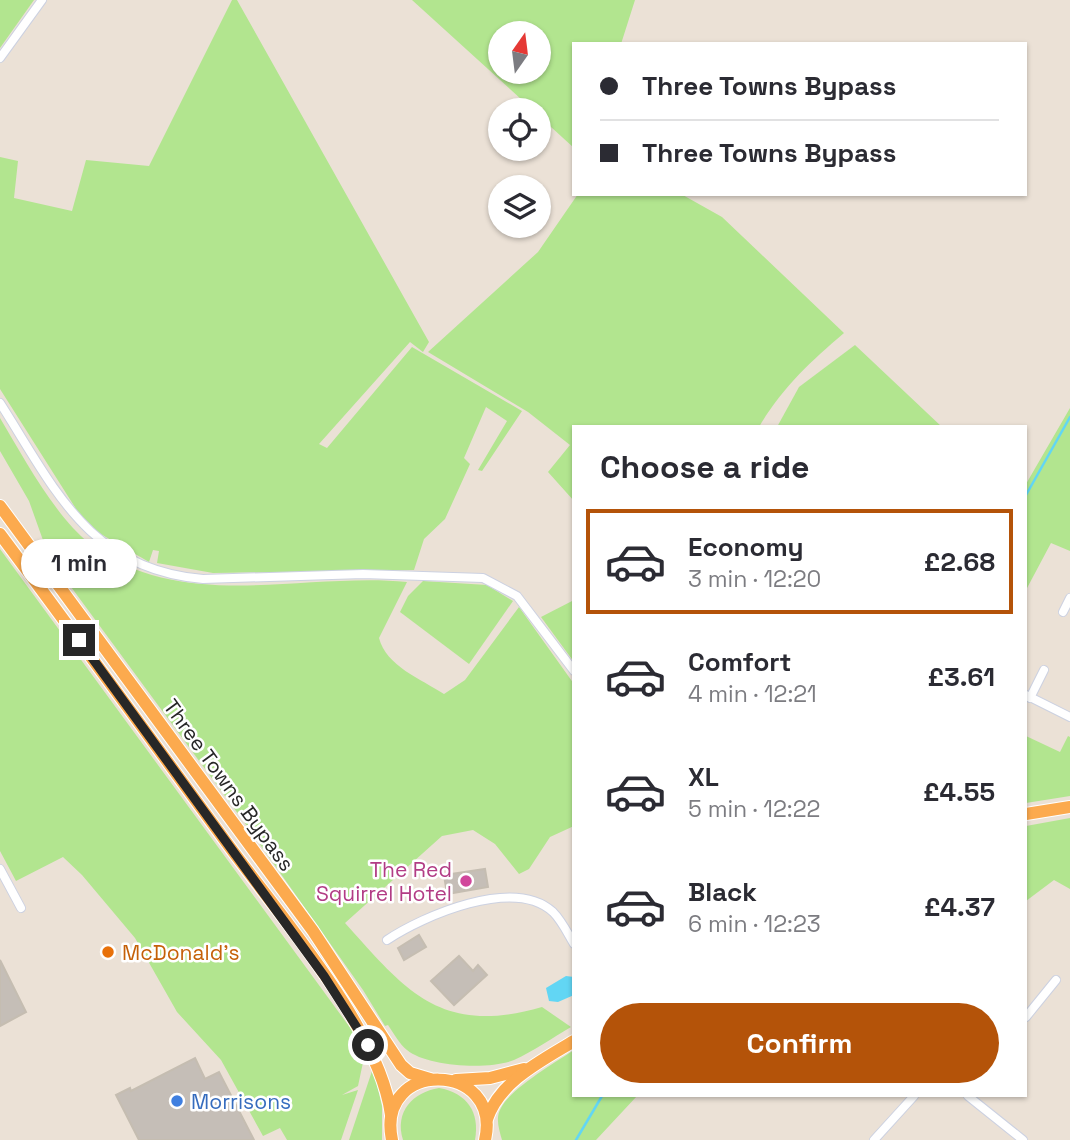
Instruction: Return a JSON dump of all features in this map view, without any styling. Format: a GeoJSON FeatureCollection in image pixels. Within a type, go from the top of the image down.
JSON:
{"type":"FeatureCollection","features":[{"type":"Feature","properties":{"kind":"highway","name":"Three Towns Bypass"},"geometry":{"type":"LineString","coordinates":[[0,506],[313,931],[401,1065],[410,1073],[430,1079]]}},
{"type":"Feature","properties":{"kind":"highway","name":"Three Towns Bypass"},"geometry":{"type":"LineString","coordinates":[[0,534],[324,976],[380,1066],[391,1115],[392,1140]]}},
{"type":"Feature","properties":{"kind":"highway"},"geometry":{"type":"LineString","coordinates":[[1027,814],[1070,807]]}},
{"type":"Feature","properties":{"kind":"highway"},"geometry":{"type":"LineString","coordinates":[[487,1133],[500,1093],[532,1066],[572,1042]]}},
{"type":"Feature","properties":{"kind":"highway"},"geometry":{"type":"LineString","coordinates":[[391,1115],[406,1091],[430,1079],[490,1078],[532,1066]]}},
{"type":"Feature","properties":{"kind":"highway"},"geometry":{"type":"LineString","coordinates":[[449,1079],[474,1093],[487,1133]]}},
{"type":"Feature","properties":{"kind":"street"},"geometry":{"type":"LineString","coordinates":[[0,58],[42,0]]}},
{"type":"Feature","properties":{"kind":"street"},"geometry":{"type":"LineString","coordinates":[[0,402],[57,496],[73,516],[95,538],[138,564],[203,579],[363,574],[483,578],[517,596],[572,668]]}},
{"type":"Feature","properties":{"kind":"street"},"geometry":{"type":"LineString","coordinates":[[1063,612],[1070,598]]}},
{"type":"Feature","properties":{"kind":"street"},"geometry":{"type":"LineString","coordinates":[[1044,670],[1028,697],[1070,717]]}},
{"type":"Feature","properties":{"kind":"street"},"geometry":{"type":"LineString","coordinates":[[0,869],[2,879],[21,908]]}},
{"type":"Feature","properties":{"kind":"street"},"geometry":{"type":"LineString","coordinates":[[387,940],[412,923],[445,909],[485,901],[520,900],[542,905],[555,914],[572,941]]}},
{"type":"Feature","properties":{"kind":"street"},"geometry":{"type":"LineString","coordinates":[[1027,1016],[1056,980]]}},
{"type":"Feature","properties":{"kind":"street"},"geometry":{"type":"LineString","coordinates":[[874,1140],[913,1097]]}},
{"type":"Feature","properties":{"kind":"street"},"geometry":{"type":"LineString","coordinates":[[969,1097],[1023,1140]]}},
{"type":"Feature","properties":{"kind":"green space"},"geometry":{"type":"Polygon","coordinates":[[[0,0],[34,0],[0,48],[0,0]]]}},
{"type":"Feature","properties":{"kind":"green space"},"geometry":{"type":"Polygon","coordinates":[[[232,0],[237,0],[429,342],[423,352],[410,342],[319,444],[327,448],[412,347],[522,411],[482,471],[478,470],[507,421],[486,407],[464,458],[470,464],[445,519],[424,539],[414,570],[213,573],[157,563],[159,551],[153,550],[149,562],[99,533],[78,512],[0,389],[0,157],[18,161],[14,198],[72,211],[86,160],[149,166],[232,0]]]}},
{"type":"Feature","properties":{"kind":"green space"},"geometry":{"type":"Polygon","coordinates":[[[412,0],[635,0],[622,42],[572,42],[572,146],[551,127],[551,98],[520,98],[504,84],[551,84],[551,21],[488,21],[488,69],[412,0]]]}},
{"type":"Feature","properties":{"kind":"green space"},"geometry":{"type":"Polygon","coordinates":[[[577,196],[685,196],[722,217],[844,333],[797,376],[760,425],[572,425],[572,499],[548,472],[570,445],[528,412],[428,352],[538,252],[548,238],[551,238],[551,233],[577,196]]]}},
{"type":"Feature","properties":{"kind":"green space"},"geometry":{"type":"Polygon","coordinates":[[[855,345],[940,425],[778,425],[799,387],[855,345]]]}},
{"type":"Feature","properties":{"kind":"green space"},"geometry":{"type":"Polygon","coordinates":[[[1070,408],[1070,551],[1051,543],[1027,588],[1027,482],[1070,408]]]}},
{"type":"Feature","properties":{"kind":"green space"},"geometry":{"type":"Polygon","coordinates":[[[0,418],[52,502],[77,532],[90,544],[126,565],[164,578],[244,586],[367,580],[407,582],[379,638],[383,648],[397,664],[444,694],[465,680],[519,607],[572,681],[572,827],[550,837],[529,869],[519,874],[495,844],[473,830],[442,836],[345,923],[408,988],[429,1002],[452,1011],[477,1016],[507,1015],[542,1007],[571,1027],[514,1060],[490,1065],[443,1063],[416,1056],[404,1048],[388,1025],[385,1026],[363,990],[247,826],[49,557],[29,501],[0,451],[0,418]]]}},
{"type":"Feature","properties":{"kind":"green space"},"geometry":{"type":"Polygon","coordinates":[[[0,549],[354,1033],[365,1053],[358,1086],[342,1095],[358,1090],[341,1140],[287,1140],[280,1128],[263,1136],[221,1060],[177,1012],[135,938],[82,875],[63,857],[16,881],[0,851],[0,549]]]}},
{"type":"Feature","properties":{"kind":"green space"},"geometry":{"type":"Polygon","coordinates":[[[423,581],[487,585],[513,601],[469,664],[400,612],[408,596],[423,581]]]}},
{"type":"Feature","properties":{"kind":"green space"},"geometry":{"type":"Polygon","coordinates":[[[572,601],[572,659],[541,617],[572,601]]]}},
{"type":"Feature","properties":{"kind":"green space"},"geometry":{"type":"Polygon","coordinates":[[[1027,736],[1060,752],[1068,736],[1070,737],[1070,796],[1027,803],[1027,736]]]}},
{"type":"Feature","properties":{"kind":"green space"},"geometry":{"type":"Polygon","coordinates":[[[1070,818],[1070,889],[1054,880],[1027,900],[1027,826],[1070,818]]]}},
{"type":"Feature","properties":{"kind":"green space"},"geometry":{"type":"Polygon","coordinates":[[[572,1051],[572,1097],[636,1097],[596,1140],[502,1140],[498,1124],[501,1108],[534,1076],[572,1051]]]}},
{"type":"Feature","properties":{"kind":"green space"},"geometry":{"type":"Polygon","coordinates":[[[373,1068],[382,1106],[382,1140],[349,1140],[373,1068]]]}},
{"type":"Feature","properties":{"kind":"green space"},"geometry":{"type":"Polygon","coordinates":[[[439,1088],[457,1094],[469,1105],[475,1121],[475,1140],[403,1140],[401,1121],[408,1105],[421,1094],[439,1088]]]}},
{"type":"Feature","properties":{"kind":"water"},"geometry":{"type":"Polygon","coordinates":[[[566,976],[572,977],[572,996],[558,1002],[549,1001],[546,988],[566,976]]]}},
{"type":"Feature","properties":{"kind":"building","name":"The Red Squirrel Hotel"},"geometry":{"type":"Polygon","coordinates":[[[485,869],[488,887],[447,894],[444,875],[485,869]]]}},
{"type":"Feature","properties":{"kind":"building"},"geometry":{"type":"Polygon","coordinates":[[[419,935],[426,947],[404,960],[398,948],[419,935]]]}},
{"type":"Feature","properties":{"kind":"building"},"geometry":{"type":"Polygon","coordinates":[[[459,956],[473,971],[478,965],[487,975],[454,1005],[431,981],[459,956]]]}},
{"type":"Feature","properties":{"kind":"building"},"geometry":{"type":"Polygon","coordinates":[[[0,960],[26,1012],[0,1026],[0,960]]]}},
{"type":"Feature","properties":{"kind":"building","name":"Morrisons"},"geometry":{"type":"Polygon","coordinates":[[[195,1058],[205,1079],[219,1072],[254,1140],[139,1140],[116,1095],[130,1088],[131,1091],[195,1058]]]}},
{"type":"Feature","properties":{"kind":"waterway"},"geometry":{"type":"LineString","coordinates":[[1027,493],[1070,417]]}},
{"type":"Feature","properties":{"kind":"waterway"},"geometry":{"type":"LineString","coordinates":[[576,1140],[601,1097]]}},
{"type":"Feature","properties":{"kind":"place","name":"The Red Squirrel Hotel"},"geometry":{"type":"Point","coordinates":[466,881]}},
{"type":"Feature","properties":{"kind":"place","name":"McDonald's"},"geometry":{"type":"Point","coordinates":[108,952]}},
{"type":"Feature","properties":{"kind":"place","name":"Morrisons"},"geometry":{"type":"Point","coordinates":[177,1101]}},
{"type":"Feature","properties":{"kind":"route"},"geometry":{"type":"LineString","coordinates":[[79,640],[324,976],[368,1045]]}}]}
